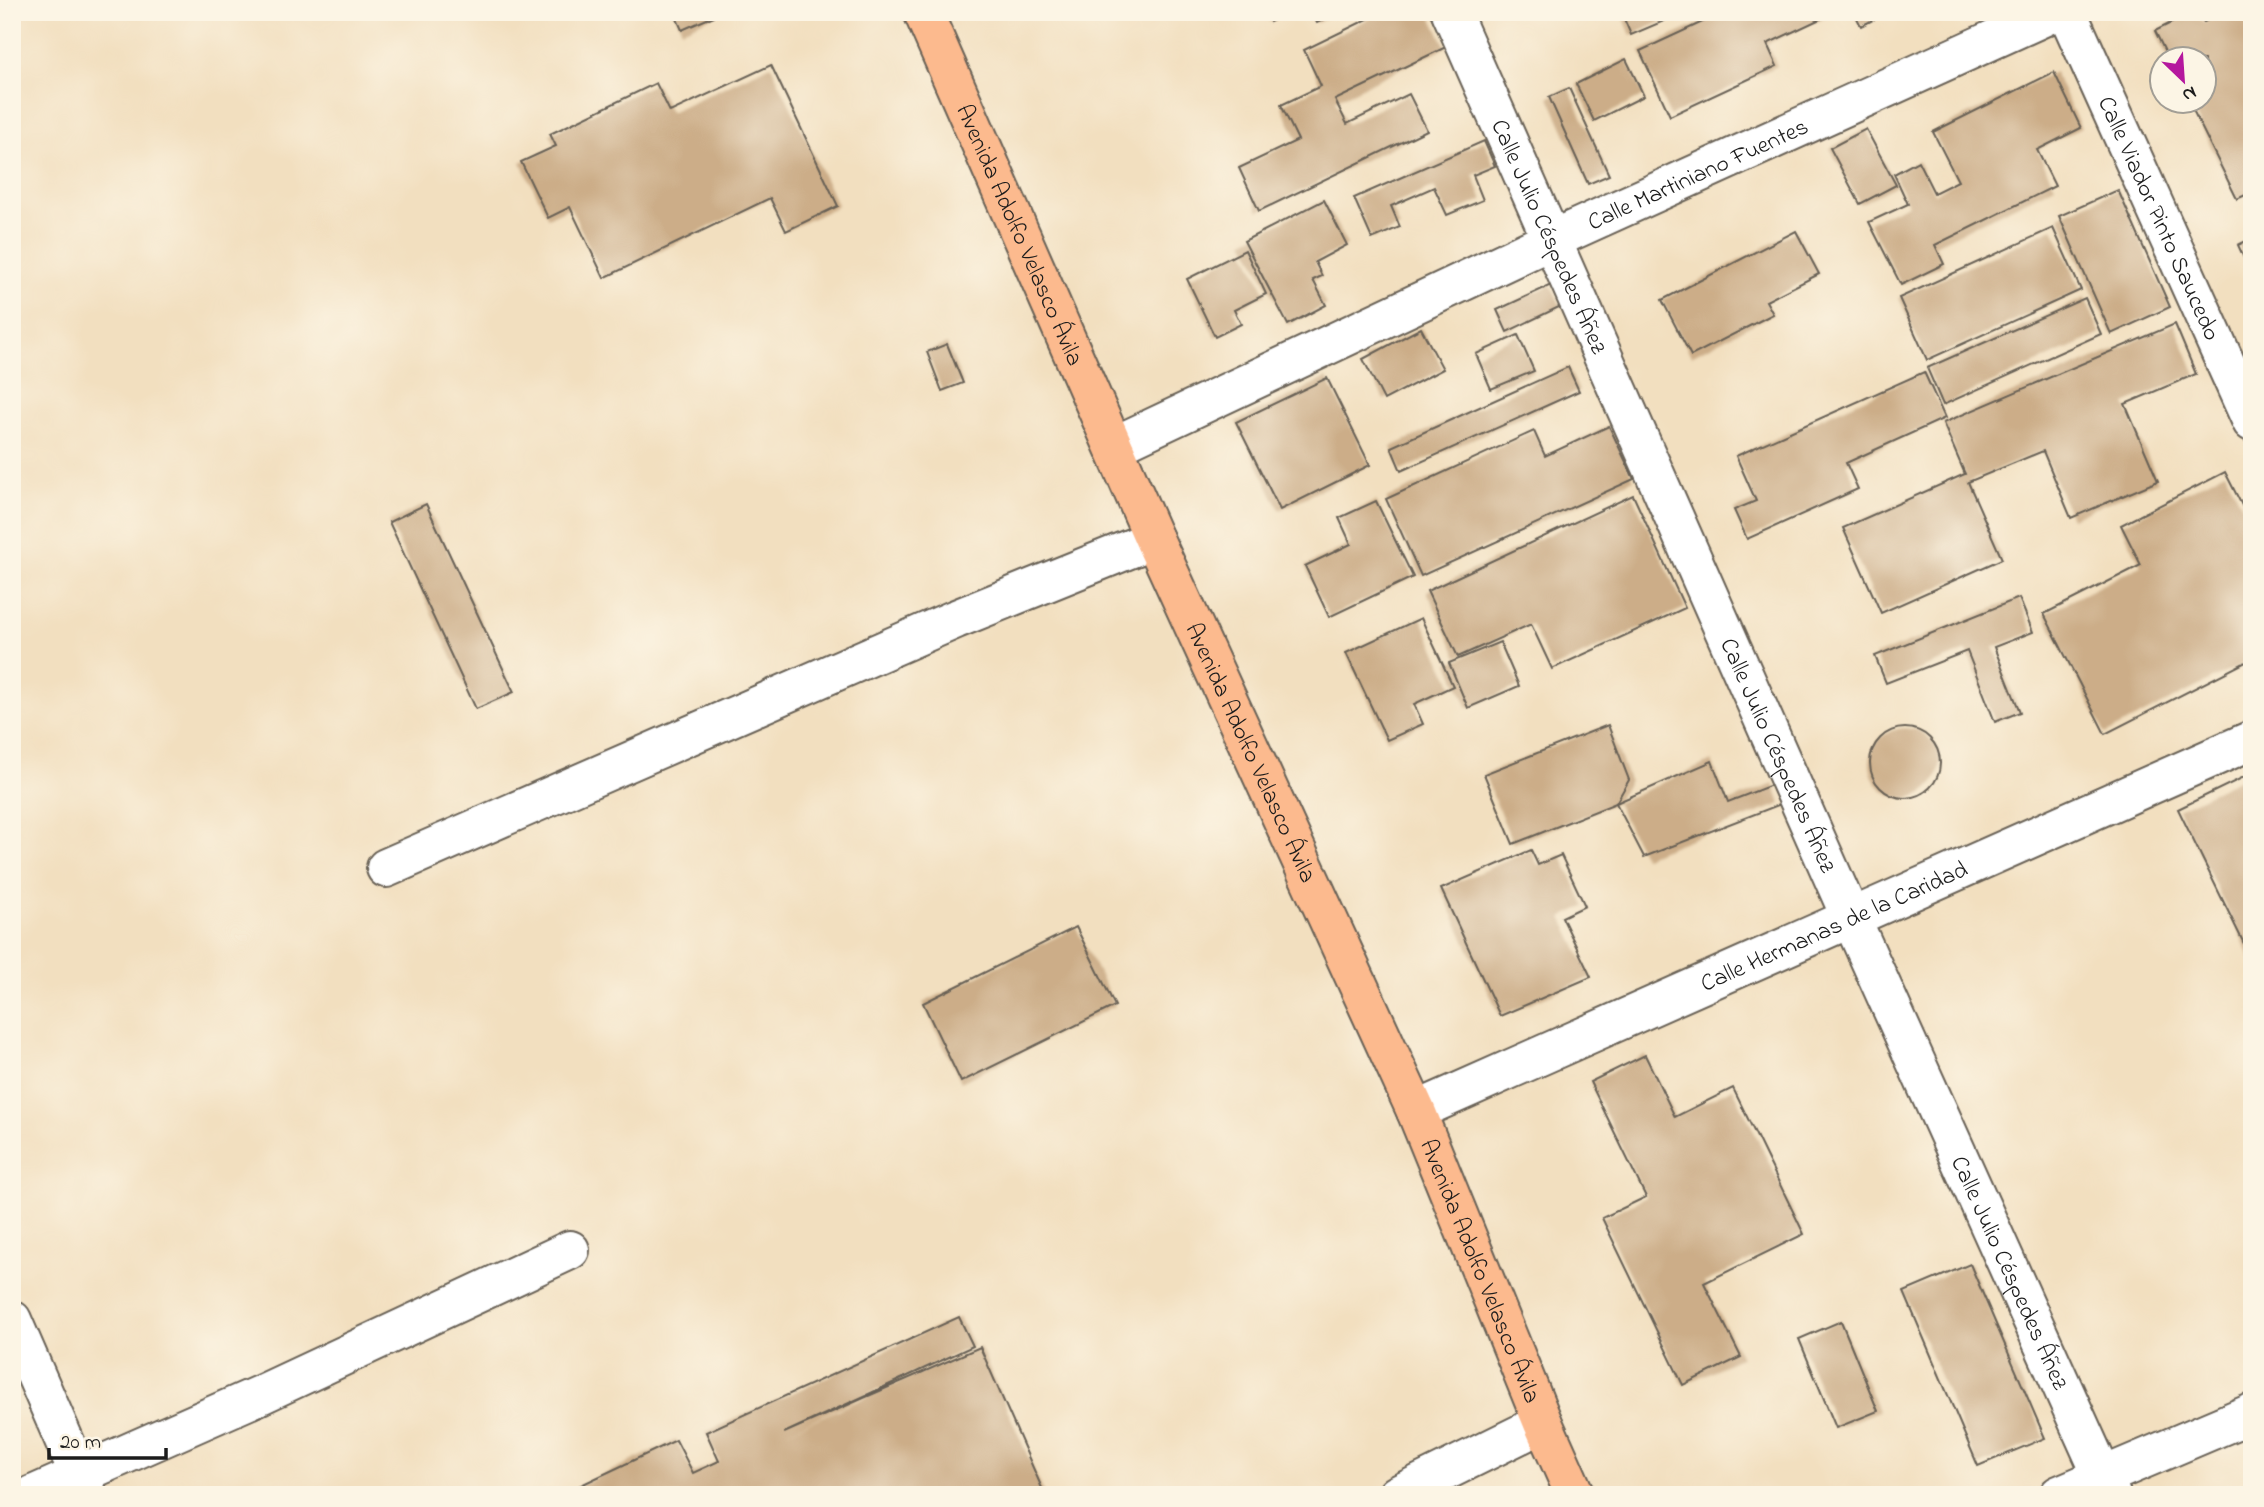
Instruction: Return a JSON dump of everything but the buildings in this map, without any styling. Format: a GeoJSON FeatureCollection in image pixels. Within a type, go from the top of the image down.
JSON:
{"type":"FeatureCollection","features":[{"type":"Feature","properties":{"kind":"highway","name":"Avenida Adolfo Velasco Ávila"},"geometry":{"type":"LineString","coordinates":[[923,12],[1154,538],[1416,1111],[1575,1495]]}},
{"type":"Feature","properties":{"kind":"street","name":"Calle Julio Céspedes Áñez"},"geometry":{"type":"LineString","coordinates":[[1451,12],[1851,918],[2107,1486]]}},
{"type":"Feature","properties":{"kind":"street","name":"Calle Martiniano Fuentes"},"geometry":{"type":"LineString","coordinates":[[1114,446],[1551,240],[2054,12]]}},
{"type":"Feature","properties":{"kind":"street","name":"Calle Viador Pinto Saucedo"},"geometry":{"type":"LineString","coordinates":[[2067,12],[2252,422]]}},
{"type":"Feature","properties":{"kind":"street"},"geometry":{"type":"LineString","coordinates":[[386,868],[956,619],[1154,538]]}},
{"type":"Feature","properties":{"kind":"street","name":"Calle Hermanas de la Caridad"},"geometry":{"type":"LineString","coordinates":[[1416,1111],[2252,740]]}},
{"type":"Feature","properties":{"kind":"street"},"geometry":{"type":"LineString","coordinates":[[33,1495],[84,1484],[262,1394],[570,1250]]}},
{"type":"Feature","properties":{"kind":"street"},"geometry":{"type":"LineString","coordinates":[[12,1320],[84,1484]]}},
{"type":"Feature","properties":{"kind":"street"},"geometry":{"type":"LineString","coordinates":[[2059,1495],[2107,1486],[2252,1413]]}},
{"type":"Feature","properties":{"kind":"street"},"geometry":{"type":"LineString","coordinates":[[1397,1495],[1543,1423]]}}]}
